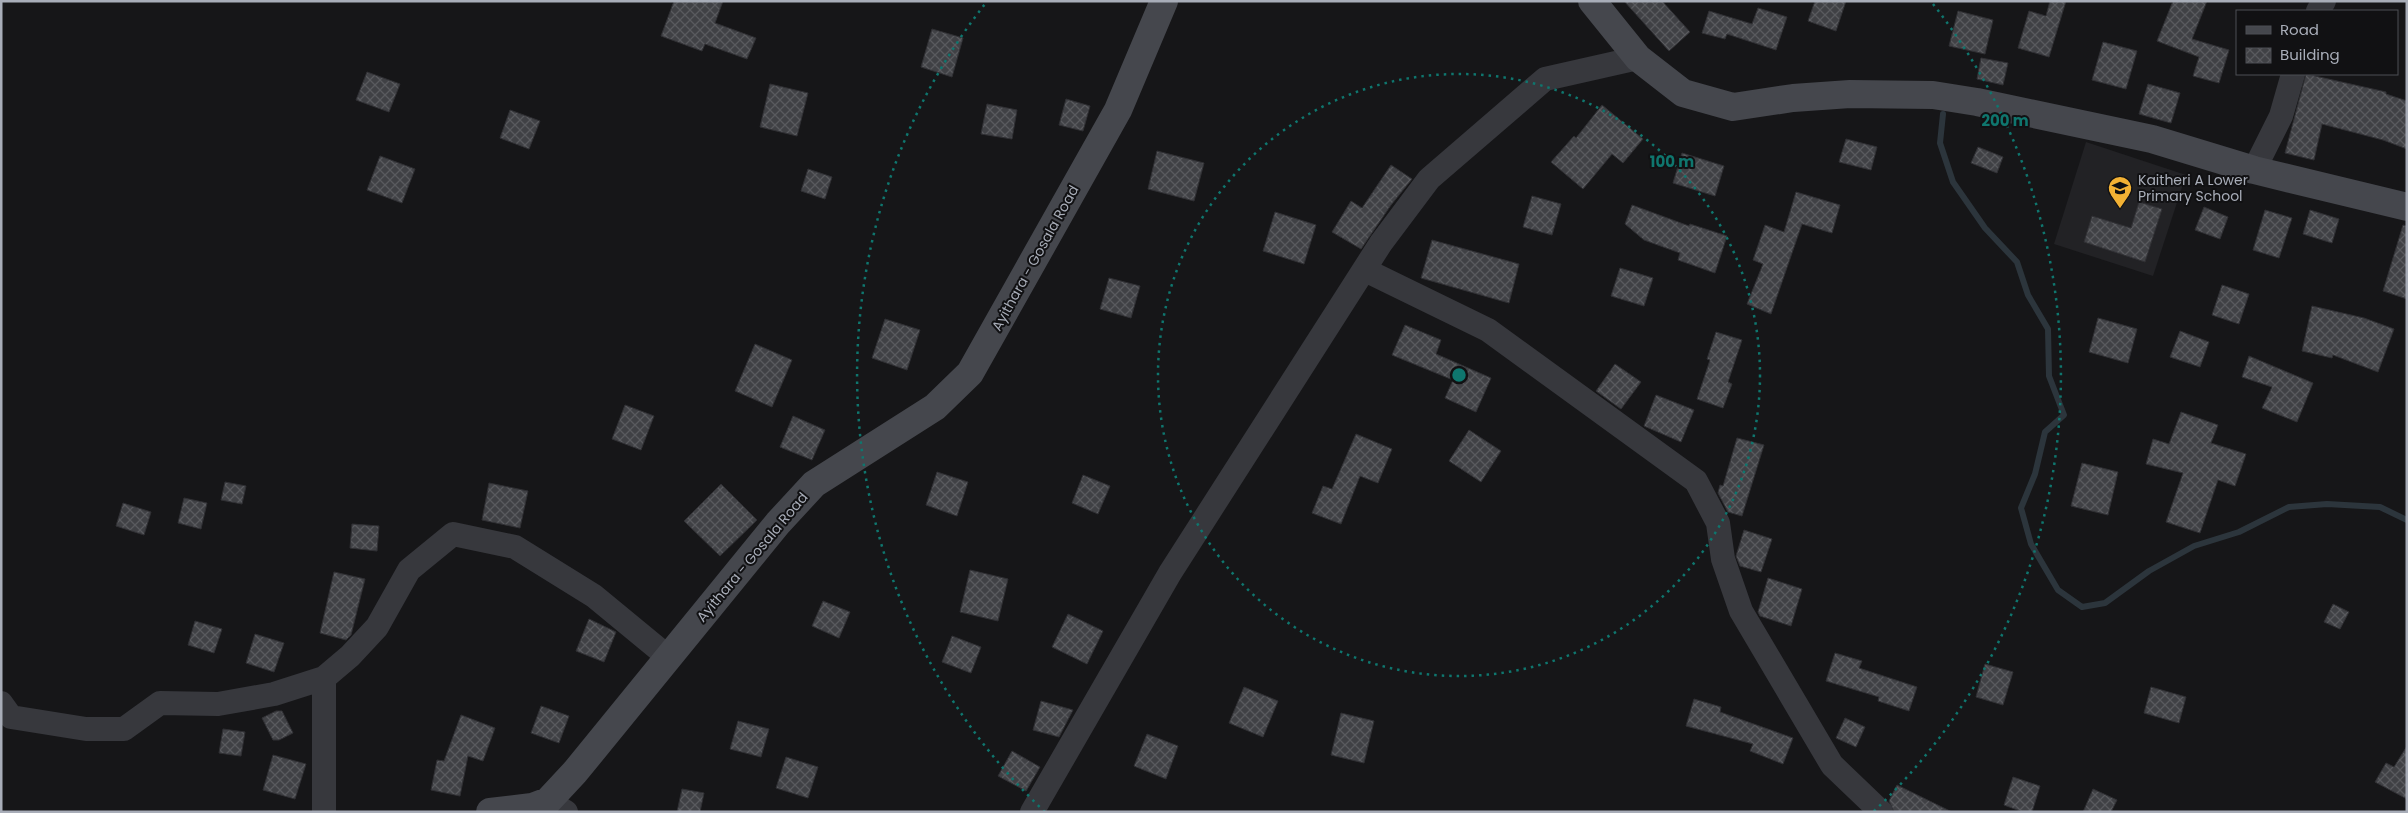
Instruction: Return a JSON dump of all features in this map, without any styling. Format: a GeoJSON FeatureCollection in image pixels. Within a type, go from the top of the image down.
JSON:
{"type":"FeatureCollection","features":[{"type":"Feature","properties":{"kind":"main road","name":"Ayithara - Gosala Road"},"geometry":{"type":"LineString","coordinates":[[490,812],[532,807],[557,807],[575,772],[778,523],[814,484],[936,407],[970,373],[1118,110],[1164,1]]}},
{"type":"Feature","properties":{"kind":"main road"},"geometry":{"type":"LineString","coordinates":[[1592,1],[1638,58],[1683,93],[1733,107],[1793,98],[1850,94],[1933,95],[2006,107],[2083,126],[2152,140],[2254,170],[2407,207]]}},
{"type":"Feature","properties":{"kind":"street"},"geometry":{"type":"LineString","coordinates":[[1032,812],[1170,572],[1365,270],[1429,179],[1545,79],[1638,58]]}},
{"type":"Feature","properties":{"kind":"street"},"geometry":{"type":"LineString","coordinates":[[2254,170],[2282,116],[2293,75]]}},
{"type":"Feature","properties":{"kind":"street"},"geometry":{"type":"LineString","coordinates":[[1365,270],[1488,330],[1696,480],[1718,522],[1723,559],[1741,611],[1832,765],[1881,812]]}},
{"type":"Feature","properties":{"kind":"street"},"geometry":{"type":"LineString","coordinates":[[1,703],[11,717],[86,729],[124,729],[160,703],[218,704],[274,694],[324,678],[350,656],[377,627],[409,570],[453,534],[515,547],[594,596],[668,657]]}},
{"type":"Feature","properties":{"kind":"street"},"geometry":{"type":"LineString","coordinates":[[324,678],[324,812]]}},
{"type":"Feature","properties":{"kind":"shaded area","name":"Kaitheri A Lower Primary School"},"geometry":{"type":"Polygon","coordinates":[[[2086,142],[2186,175],[2153,276],[2054,244],[2086,142]]]}},
{"type":"Feature","properties":{"kind":"building"},"geometry":{"type":"Polygon","coordinates":[[[674,1],[723,1],[715,23],[756,38],[747,59],[705,44],[702,51],[661,36],[674,1]]]}},
{"type":"Feature","properties":{"kind":"building"},"geometry":{"type":"Polygon","coordinates":[[[1624,1],[1662,1],[1690,32],[1669,51],[1624,1]]]}},
{"type":"Feature","properties":{"kind":"building"},"geometry":{"type":"Polygon","coordinates":[[[1815,1],[1846,1],[1836,31],[1808,21],[1815,1]]]}},
{"type":"Feature","properties":{"kind":"building"},"geometry":{"type":"Polygon","coordinates":[[[2050,1],[2066,1],[2049,57],[2018,48],[2029,11],[2046,16],[2050,1]]]}},
{"type":"Feature","properties":{"kind":"building"},"geometry":{"type":"Polygon","coordinates":[[[2173,1],[2207,1],[2192,39],[2229,50],[2219,83],[2193,76],[2199,57],[2157,41],[2173,1]]]}},
{"type":"Feature","properties":{"kind":"building"},"geometry":{"type":"Polygon","coordinates":[[[1758,8],[1787,17],[1776,50],[1727,34],[1725,39],[1702,33],[1709,11],[1752,24],[1758,8]]]}},
{"type":"Feature","properties":{"kind":"building"},"geometry":{"type":"Polygon","coordinates":[[[1958,11],[1993,20],[1985,54],[1949,46],[1958,11]]]}},
{"type":"Feature","properties":{"kind":"building"},"geometry":{"type":"Polygon","coordinates":[[[932,29],[963,38],[952,77],[921,67],[932,29]]]}},
{"type":"Feature","properties":{"kind":"building"},"geometry":{"type":"Polygon","coordinates":[[[2103,42],[2137,51],[2126,89],[2092,80],[2103,42]]]}},
{"type":"Feature","properties":{"kind":"building"},"geometry":{"type":"Polygon","coordinates":[[[1981,58],[2008,63],[2003,85],[1977,79],[1981,58]]]}},
{"type":"Feature","properties":{"kind":"building"},"geometry":{"type":"Polygon","coordinates":[[[367,72],[400,84],[389,112],[356,100],[367,72]]]}},
{"type":"Feature","properties":{"kind":"building"},"geometry":{"type":"Polygon","coordinates":[[[2306,75],[2386,92],[2386,94],[2407,101],[2407,149],[2383,140],[2322,124],[2314,160],[2285,153],[2306,75]]]}},
{"type":"Feature","properties":{"kind":"building"},"geometry":{"type":"Polygon","coordinates":[[[770,84],[808,93],[797,136],[760,127],[770,84]]]}},
{"type":"Feature","properties":{"kind":"building"},"geometry":{"type":"Polygon","coordinates":[[[2148,84],[2180,93],[2171,123],[2139,114],[2148,84]]]}},
{"type":"Feature","properties":{"kind":"building"},"geometry":{"type":"Polygon","coordinates":[[[1066,99],[1090,106],[1083,131],[1059,125],[1066,99]]]}},
{"type":"Feature","properties":{"kind":"building"},"geometry":{"type":"Polygon","coordinates":[[[987,104],[1017,110],[1012,139],[981,134],[987,104]]]}},
{"type":"Feature","properties":{"kind":"building"},"geometry":{"type":"Polygon","coordinates":[[[1602,105],[1643,139],[1623,163],[1612,154],[1583,189],[1551,162],[1574,136],[1576,138],[1602,105]]]}},
{"type":"Feature","properties":{"kind":"building"},"geometry":{"type":"Polygon","coordinates":[[[510,110],[540,121],[529,149],[500,138],[510,110]]]}},
{"type":"Feature","properties":{"kind":"building"},"geometry":{"type":"Polygon","coordinates":[[[1846,139],[1877,147],[1871,170],[1839,162],[1846,139]]]}},
{"type":"Feature","properties":{"kind":"building"},"geometry":{"type":"Polygon","coordinates":[[[1978,147],[2003,157],[1997,173],[1971,163],[1978,147]]]}},
{"type":"Feature","properties":{"kind":"building"},"geometry":{"type":"Polygon","coordinates":[[[1157,151],[1204,163],[1194,201],[1148,189],[1157,151]]]}},
{"type":"Feature","properties":{"kind":"building"},"geometry":{"type":"Polygon","coordinates":[[[1682,153],[1724,166],[1715,196],[1673,183],[1682,153]]]}},
{"type":"Feature","properties":{"kind":"building"},"geometry":{"type":"Polygon","coordinates":[[[380,156],[415,169],[402,203],[367,190],[380,156]]]}},
{"type":"Feature","properties":{"kind":"building"},"geometry":{"type":"Polygon","coordinates":[[[1391,165],[1412,179],[1391,205],[1361,249],[1332,232],[1351,201],[1362,208],[1391,165]]]}},
{"type":"Feature","properties":{"kind":"building"},"geometry":{"type":"Polygon","coordinates":[[[808,169],[832,177],[825,199],[801,191],[808,169]]]}},
{"type":"Feature","properties":{"kind":"building"},"geometry":{"type":"Polygon","coordinates":[[[1796,192],[1840,205],[1832,233],[1802,224],[1771,314],[1747,304],[1763,264],[1753,260],[1765,225],[1784,232],[1796,192]]]}},
{"type":"Feature","properties":{"kind":"building"},"geometry":{"type":"Polygon","coordinates":[[[1532,196],[1561,204],[1552,235],[1523,227],[1532,196]]]}},
{"type":"Feature","properties":{"kind":"building"},"geometry":{"type":"Polygon","coordinates":[[[2139,202],[2162,209],[2145,262],[2084,242],[2092,216],[2131,228],[2139,202]]]}},
{"type":"Feature","properties":{"kind":"building"},"geometry":{"type":"Polygon","coordinates":[[[1632,205],[1689,226],[1690,224],[1727,236],[1715,273],[1678,260],[1680,253],[1644,240],[1625,224],[1632,205]]]}},
{"type":"Feature","properties":{"kind":"building"},"geometry":{"type":"Polygon","coordinates":[[[2204,207],[2228,217],[2220,239],[2195,230],[2204,207]]]}},
{"type":"Feature","properties":{"kind":"building"},"geometry":{"type":"Polygon","coordinates":[[[2265,210],[2292,218],[2279,258],[2253,250],[2265,210]]]}},
{"type":"Feature","properties":{"kind":"building"},"geometry":{"type":"Polygon","coordinates":[[[2310,210],[2339,219],[2332,243],[2303,234],[2310,210]]]}},
{"type":"Feature","properties":{"kind":"building"},"geometry":{"type":"Polygon","coordinates":[[[1275,212],[1316,225],[1304,264],[1263,251],[1275,212]]]}},
{"type":"Feature","properties":{"kind":"building"},"geometry":{"type":"Polygon","coordinates":[[[2403,225],[2407,226],[2407,299],[2383,291],[2403,225]]]}},
{"type":"Feature","properties":{"kind":"building"},"geometry":{"type":"Polygon","coordinates":[[[1432,240],[1519,264],[1509,303],[1421,278],[1432,240]]]}},
{"type":"Feature","properties":{"kind":"building"},"geometry":{"type":"Polygon","coordinates":[[[1620,268],[1653,278],[1644,306],[1611,296],[1620,268]]]}},
{"type":"Feature","properties":{"kind":"building"},"geometry":{"type":"Polygon","coordinates":[[[1109,278],[1140,286],[1131,318],[1100,309],[1109,278]]]}},
{"type":"Feature","properties":{"kind":"building"},"geometry":{"type":"Polygon","coordinates":[[[2222,285],[2249,294],[2239,324],[2212,315],[2222,285]]]}},
{"type":"Feature","properties":{"kind":"building"},"geometry":{"type":"Polygon","coordinates":[[[2312,306],[2364,318],[2394,329],[2378,372],[2333,355],[2332,358],[2302,351],[2312,306]]]}},
{"type":"Feature","properties":{"kind":"building"},"geometry":{"type":"Polygon","coordinates":[[[2098,318],[2137,329],[2128,363],[2089,352],[2098,318]]]}},
{"type":"Feature","properties":{"kind":"building"},"geometry":{"type":"Polygon","coordinates":[[[885,319],[920,330],[907,370],[872,358],[885,319]]]}},
{"type":"Feature","properties":{"kind":"building"},"geometry":{"type":"Polygon","coordinates":[[[1405,325],[1441,340],[1436,354],[1491,378],[1476,412],[1445,398],[1453,380],[1392,355],[1405,325]]]}},
{"type":"Feature","properties":{"kind":"building"},"geometry":{"type":"Polygon","coordinates":[[[2180,331],[2209,342],[2200,367],[2170,357],[2180,331]]]}},
{"type":"Feature","properties":{"kind":"building"},"geometry":{"type":"Polygon","coordinates":[[[1716,332],[1742,340],[1728,382],[1732,384],[1723,408],[1697,399],[1710,360],[1707,359],[1716,332]]]}},
{"type":"Feature","properties":{"kind":"building"},"geometry":{"type":"Polygon","coordinates":[[[755,344],[792,360],[772,407],[735,391],[755,344]]]}},
{"type":"Feature","properties":{"kind":"building"},"geometry":{"type":"Polygon","coordinates":[[[2249,356],[2313,383],[2297,422],[2262,408],[2272,387],[2242,377],[2249,356]]]}},
{"type":"Feature","properties":{"kind":"building"},"geometry":{"type":"Polygon","coordinates":[[[1615,364],[1641,382],[1621,409],[1596,391],[1615,364]]]}},
{"type":"Feature","properties":{"kind":"building"},"geometry":{"type":"Polygon","coordinates":[[[1656,395],[1694,410],[1681,442],[1644,426],[1656,395]]]}},
{"type":"Feature","properties":{"kind":"building"},"geometry":{"type":"Polygon","coordinates":[[[625,405],[654,416],[641,450],[612,439],[625,405]]]}},
{"type":"Feature","properties":{"kind":"building"},"geometry":{"type":"Polygon","coordinates":[[[2181,412],[2218,425],[2211,443],[2246,454],[2235,486],[2218,480],[2200,533],[2166,522],[2183,473],[2146,464],[2153,439],[2169,444],[2181,412]]]}},
{"type":"Feature","properties":{"kind":"building"},"geometry":{"type":"Polygon","coordinates":[[[793,416],[825,430],[812,460],[780,447],[793,416]]]}},
{"type":"Feature","properties":{"kind":"building"},"geometry":{"type":"Polygon","coordinates":[[[1469,430],[1501,451],[1481,482],[1449,461],[1469,430]]]}},
{"type":"Feature","properties":{"kind":"building"},"geometry":{"type":"Polygon","coordinates":[[[1356,434],[1392,449],[1378,483],[1360,476],[1341,524],[1312,513],[1323,486],[1332,489],[1356,434]]]}},
{"type":"Feature","properties":{"kind":"building"},"geometry":{"type":"Polygon","coordinates":[[[1737,438],[1764,445],[1742,516],[1728,512],[1718,493],[1720,485],[1723,486],[1737,438]]]}},
{"type":"Feature","properties":{"kind":"building"},"geometry":{"type":"Polygon","coordinates":[[[2082,463],[2118,472],[2108,515],[2071,506],[2082,463]]]}},
{"type":"Feature","properties":{"kind":"building"},"geometry":{"type":"Polygon","coordinates":[[[937,472],[968,482],[957,516],[926,505],[937,472]]]}},
{"type":"Feature","properties":{"kind":"building"},"geometry":{"type":"Polygon","coordinates":[[[1083,475],[1110,486],[1098,514],[1072,503],[1083,475]]]}},
{"type":"Feature","properties":{"kind":"building"},"geometry":{"type":"Polygon","coordinates":[[[225,482],[246,486],[242,504],[221,500],[225,482]]]}},
{"type":"Feature","properties":{"kind":"building"},"geometry":{"type":"Polygon","coordinates":[[[489,483],[528,491],[520,528],[482,520],[489,483]]]}},
{"type":"Feature","properties":{"kind":"building"},"geometry":{"type":"Polygon","coordinates":[[[721,484],[757,520],[720,556],[684,521],[721,484]]]}},
{"type":"Feature","properties":{"kind":"building"},"geometry":{"type":"Polygon","coordinates":[[[184,498],[207,503],[201,529],[178,523],[184,498]]]}},
{"type":"Feature","properties":{"kind":"building"},"geometry":{"type":"Polygon","coordinates":[[[123,503],[151,512],[144,535],[116,526],[123,503]]]}},
{"type":"Feature","properties":{"kind":"building"},"geometry":{"type":"Polygon","coordinates":[[[352,524],[379,526],[377,551],[350,548],[352,524]]]}},
{"type":"Feature","properties":{"kind":"building"},"geometry":{"type":"Polygon","coordinates":[[[1744,530],[1772,539],[1761,572],[1740,566],[1736,556],[1744,530]]]}},
{"type":"Feature","properties":{"kind":"building"},"geometry":{"type":"Polygon","coordinates":[[[970,570],[1008,579],[998,621],[960,612],[970,570]]]}},
{"type":"Feature","properties":{"kind":"building"},"geometry":{"type":"Polygon","coordinates":[[[334,572],[365,579],[351,635],[346,640],[320,633],[334,572]]]}},
{"type":"Feature","properties":{"kind":"building"},"geometry":{"type":"Polygon","coordinates":[[[1768,578],[1802,589],[1791,626],[1760,616],[1758,612],[1768,578]]]}},
{"type":"Feature","properties":{"kind":"building"},"geometry":{"type":"Polygon","coordinates":[[[823,601],[850,612],[839,638],[812,626],[823,601]]]}},
{"type":"Feature","properties":{"kind":"building"},"geometry":{"type":"Polygon","coordinates":[[[2333,604],[2349,612],[2340,629],[2324,622],[2333,604]]]}},
{"type":"Feature","properties":{"kind":"building"},"geometry":{"type":"Polygon","coordinates":[[[1068,614],[1103,631],[1087,664],[1052,647],[1068,614]]]}},
{"type":"Feature","properties":{"kind":"building"},"geometry":{"type":"Polygon","coordinates":[[[589,619],[616,632],[604,662],[576,651],[589,619]]]}},
{"type":"Feature","properties":{"kind":"building"},"geometry":{"type":"Polygon","coordinates":[[[195,621],[222,629],[214,653],[188,645],[195,621]]]}},
{"type":"Feature","properties":{"kind":"building"},"geometry":{"type":"Polygon","coordinates":[[[255,634],[284,643],[274,672],[246,663],[255,634]]]}},
{"type":"Feature","properties":{"kind":"building"},"geometry":{"type":"Polygon","coordinates":[[[952,636],[981,647],[971,673],[942,662],[952,636]]]}},
{"type":"Feature","properties":{"kind":"building"},"geometry":{"type":"Polygon","coordinates":[[[1835,653],[1862,661],[1859,668],[1917,687],[1909,711],[1878,701],[1879,697],[1826,681],[1835,653]]]}},
{"type":"Feature","properties":{"kind":"building"},"geometry":{"type":"Polygon","coordinates":[[[1985,664],[2013,672],[2003,705],[1976,697],[1985,664]]]}},
{"type":"Feature","properties":{"kind":"building"},"geometry":{"type":"Polygon","coordinates":[[[1244,687],[1278,701],[1263,737],[1229,723],[1244,687]]]}},
{"type":"Feature","properties":{"kind":"building"},"geometry":{"type":"Polygon","coordinates":[[[2151,687],[2186,697],[2179,723],[2144,713],[2151,687]]]}},
{"type":"Feature","properties":{"kind":"building"},"geometry":{"type":"Polygon","coordinates":[[[1694,699],[1721,707],[1720,712],[1793,738],[1783,764],[1750,751],[1753,744],[1686,726],[1694,699]]]}},
{"type":"Feature","properties":{"kind":"building"},"geometry":{"type":"Polygon","coordinates":[[[1041,701],[1073,710],[1059,737],[1033,730],[1041,701]]]}},
{"type":"Feature","properties":{"kind":"building"},"geometry":{"type":"Polygon","coordinates":[[[541,706],[569,716],[559,743],[531,733],[541,706]]]}},
{"type":"Feature","properties":{"kind":"building"},"geometry":{"type":"Polygon","coordinates":[[[276,711],[282,711],[293,733],[279,740],[273,740],[262,718],[276,711]]]}},
{"type":"Feature","properties":{"kind":"building"},"geometry":{"type":"Polygon","coordinates":[[[1341,713],[1374,721],[1364,763],[1331,755],[1341,713]]]}},
{"type":"Feature","properties":{"kind":"building"},"geometry":{"type":"Polygon","coordinates":[[[461,715],[495,728],[483,761],[468,756],[460,796],[431,790],[437,760],[444,761],[461,715]]]}},
{"type":"Feature","properties":{"kind":"building"},"geometry":{"type":"Polygon","coordinates":[[[1845,718],[1865,727],[1856,747],[1836,738],[1845,718]]]}},
{"type":"Feature","properties":{"kind":"building"},"geometry":{"type":"Polygon","coordinates":[[[738,721],[769,729],[761,757],[730,749],[738,721]]]}},
{"type":"Feature","properties":{"kind":"building"},"geometry":{"type":"Polygon","coordinates":[[[223,729],[245,732],[241,756],[219,753],[223,729]]]}},
{"type":"Feature","properties":{"kind":"building"},"geometry":{"type":"Polygon","coordinates":[[[1147,734],[1178,746],[1166,779],[1134,766],[1147,734]]]}},
{"type":"Feature","properties":{"kind":"building"},"geometry":{"type":"Polygon","coordinates":[[[2407,746],[2407,799],[2375,782],[2386,763],[2394,767],[2407,746]]]}},
{"type":"Feature","properties":{"kind":"building"},"geometry":{"type":"Polygon","coordinates":[[[1012,751],[1040,767],[1026,791],[998,776],[1012,751]]]}},
{"type":"Feature","properties":{"kind":"building"},"geometry":{"type":"Polygon","coordinates":[[[273,755],[306,764],[295,799],[263,790],[273,755]]]}},
{"type":"Feature","properties":{"kind":"building"},"geometry":{"type":"Polygon","coordinates":[[[786,757],[818,767],[808,798],[776,788],[786,757]]]}},
{"type":"Feature","properties":{"kind":"building"},"geometry":{"type":"Polygon","coordinates":[[[2013,777],[2040,786],[2032,812],[2023,812],[2004,805],[2013,777]]]}},
{"type":"Feature","properties":{"kind":"building"},"geometry":{"type":"Polygon","coordinates":[[[1897,785],[1952,812],[1894,812],[1889,801],[1897,785]]]}},
{"type":"Feature","properties":{"kind":"building"},"geometry":{"type":"Polygon","coordinates":[[[682,789],[704,793],[700,812],[677,812],[682,789]]]}},
{"type":"Feature","properties":{"kind":"building"},"geometry":{"type":"Polygon","coordinates":[[[2093,789],[2117,800],[2111,812],[2083,812],[2093,789]]]}},
{"type":"Feature","properties":{"kind":"waterway"},"geometry":{"type":"LineString","coordinates":[[1943,114],[1940,143],[1953,182],[1985,228],[2017,262],[2028,295],[2048,329],[2049,376],[2064,415],[2045,432],[2035,474],[2021,508],[2031,544],[2058,590],[2082,607],[2105,603],[2149,571],[2194,546],[2239,532],[2289,507],[2327,504],[2380,507],[2407,520]]}},
{"type":"Feature","properties":{"kind":"place","name":"Kaitheri A Lower Primary School"},"geometry":{"type":"Point","coordinates":[2120,209]}}]}
